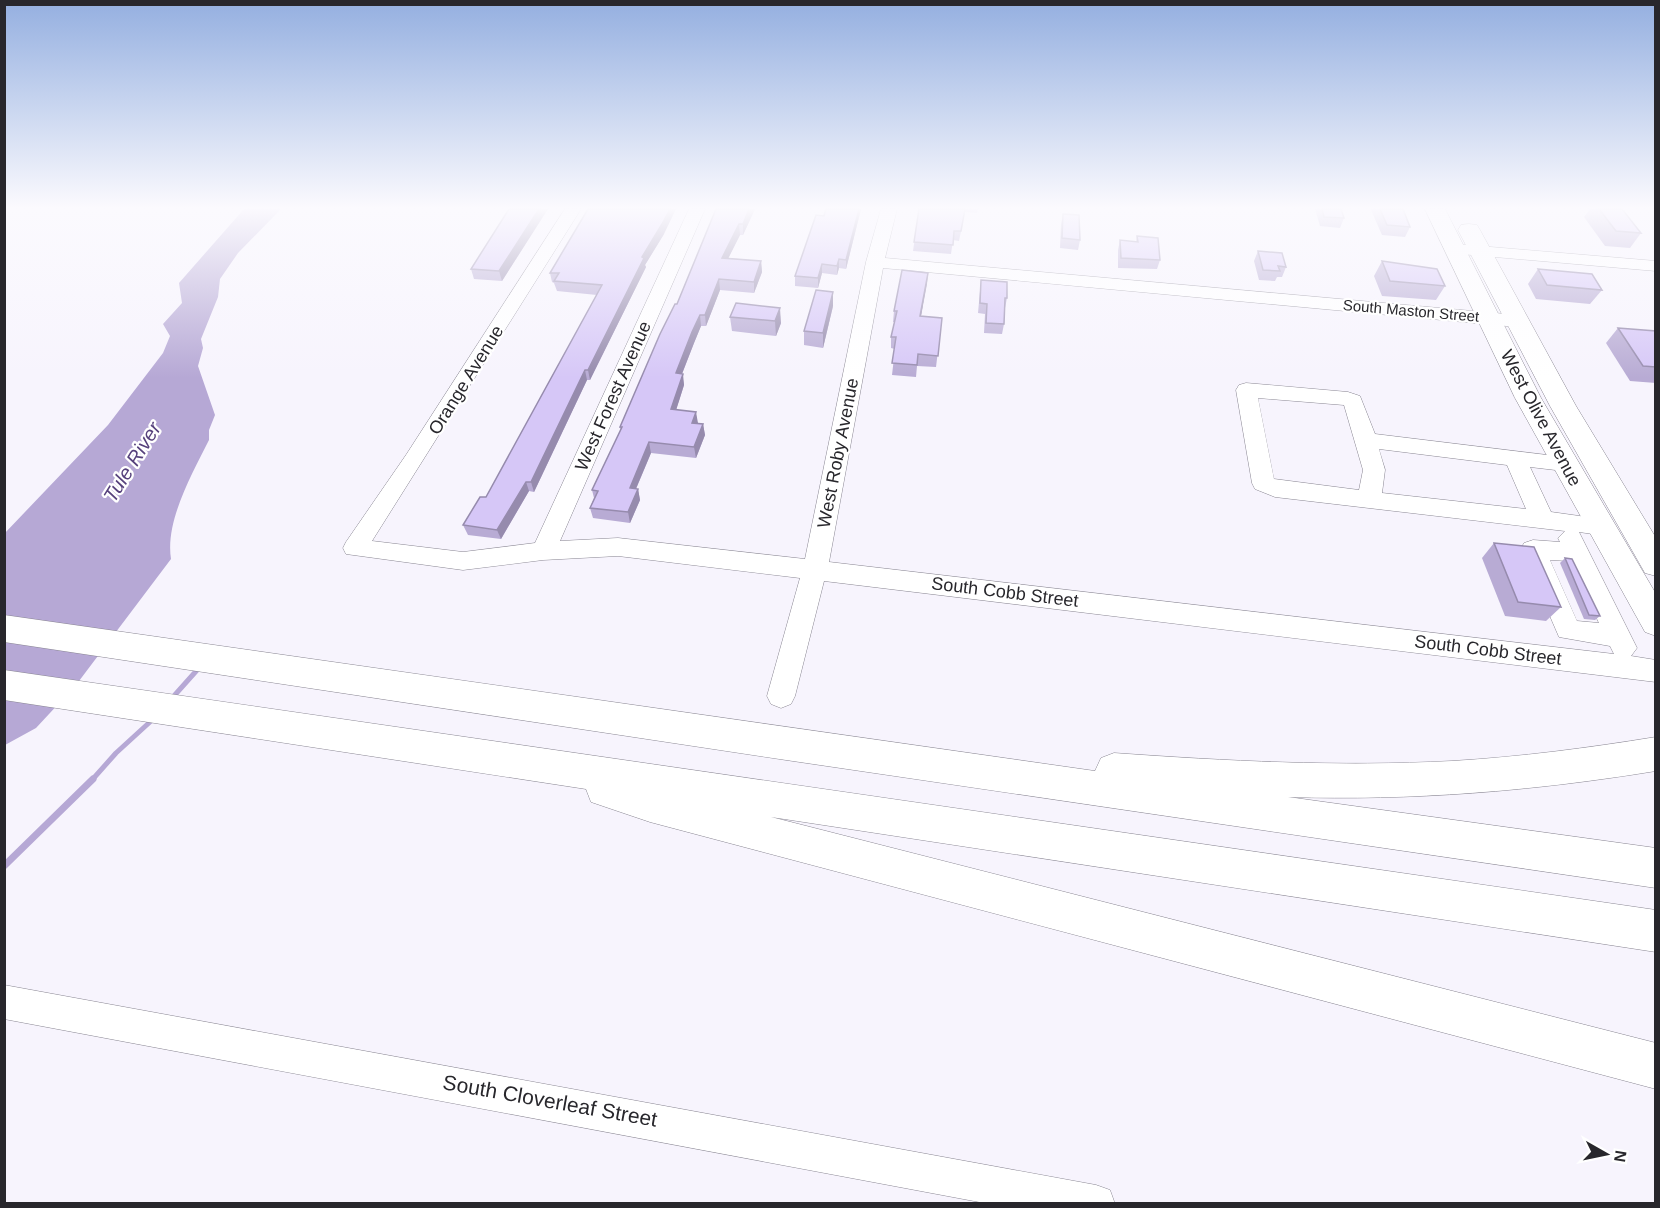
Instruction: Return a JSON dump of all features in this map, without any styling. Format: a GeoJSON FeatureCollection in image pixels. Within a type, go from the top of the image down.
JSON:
{"type":"FeatureCollection","features":[{"type":"Feature","properties":{"kind":"highway"},"geometry":{"type":"LineString","coordinates":[[4,628],[786,744],[1656,868]]}},
{"type":"Feature","properties":{"kind":"highway"},"geometry":{"type":"LineString","coordinates":[[4,685],[1656,931]]}},
{"type":"Feature","properties":{"kind":"highway"},"geometry":{"type":"LineString","coordinates":[[786,744],[932,752],[1218,778],[1336,783],[1455,780],[1656,754]]}},
{"type":"Feature","properties":{"kind":"highway"},"geometry":{"type":"LineString","coordinates":[[506,759],[650,804],[1656,1066]]}},
{"type":"Feature","properties":{"kind":"main road","name":"West Olive Avenue"},"geometry":{"type":"LineString","coordinates":[[1472,265],[1489,319],[1564,463],[1656,623]]}},
{"type":"Feature","properties":{"kind":"main road","name":"West Olive Avenue"},"geometry":{"type":"LineString","coordinates":[[1478,265],[1517,321],[1589,453],[1656,565]]}},
{"type":"Feature","properties":{"kind":"main road"},"geometry":{"type":"LineString","coordinates":[[1595,518],[1608,519],[1637,561],[1656,572]]}},
{"type":"Feature","properties":{"kind":"street","name":"Orange Avenue"},"geometry":{"type":"LineString","coordinates":[[355,548],[414,460],[537,265]]}},
{"type":"Feature","properties":{"kind":"street","name":"West Forest Avenue"},"geometry":{"type":"LineString","coordinates":[[543,551],[672,265]]}},
{"type":"Feature","properties":{"kind":"street","name":"West Roby Avenue"},"geometry":{"type":"LineString","coordinates":[[781,696],[815,569],[874,265]]}},
{"type":"Feature","properties":{"kind":"street","name":"South Maston Street"},"geometry":{"type":"LineString","coordinates":[[911,265],[1517,321]]}},
{"type":"Feature","properties":{"kind":"street"},"geometry":{"type":"LineString","coordinates":[[1369,499],[1374,470],[1353,401],[1245,390],[1263,483],[1275,489],[1552,520],[1595,518]]}},
{"type":"Feature","properties":{"kind":"street"},"geometry":{"type":"LineString","coordinates":[[1366,441],[1564,463]]}},
{"type":"Feature","properties":{"kind":"street"},"geometry":{"type":"LineString","coordinates":[[1515,458],[1552,520],[1578,554],[1617,636],[1644,670]]}},
{"type":"Feature","properties":{"kind":"street","name":"South Cobb Street"},"geometry":{"type":"LineString","coordinates":[[355,548],[463,561],[543,551],[618,546],[1644,670]]}},
{"type":"Feature","properties":{"kind":"street"},"geometry":{"type":"LineString","coordinates":[[1578,554],[1533,549],[1568,630],[1617,636]]}},
{"type":"Feature","properties":{"kind":"street","name":"South Cloverleaf Street"},"geometry":{"type":"LineString","coordinates":[[4,1002],[1096,1203]]}},
{"type":"Feature","properties":{"kind":"water","name":"Tule River"},"geometry":{"type":"Polygon","coordinates":[[[194,265],[229,265],[220,279],[218,297],[201,339],[203,348],[198,366],[215,415],[209,430],[209,440],[181,498],[176,514],[170,544],[171,559],[76,685],[36,728],[5,745],[4,534],[108,425],[163,353],[170,336],[163,324],[182,303],[179,283],[194,265]]]}},
{"type":"Feature","properties":{"kind":"building"},"geometry":{"type":"Polygon","coordinates":[[[473,265],[503,265],[499,271],[471,269],[473,265]]]}},
{"type":"Feature","properties":{"kind":"building"},"geometry":{"type":"Polygon","coordinates":[[[555,265],[640,265],[588,370],[585,370],[531,482],[526,482],[497,530],[463,525],[480,497],[486,497],[602,285],[554,281],[559,273],[550,273],[555,265]]]}},
{"type":"Feature","properties":{"kind":"building"},"geometry":{"type":"Polygon","coordinates":[[[693,265],[760,265],[754,282],[719,279],[705,315],[700,315],[692,332],[676,373],[683,374],[671,409],[696,412],[692,423],[703,424],[694,447],[649,442],[630,488],[638,489],[628,512],[590,508],[598,491],[592,490],[622,427],[620,427],[660,334],[677,304],[693,265]]]}},
{"type":"Feature","properties":{"kind":"building"},"geometry":{"type":"Polygon","coordinates":[[[799,265],[822,265],[818,278],[795,276],[799,265]]]}},
{"type":"Feature","properties":{"kind":"building"},"geometry":{"type":"Polygon","coordinates":[[[1262,265],[1286,265],[1286,267],[1278,266],[1280,271],[1263,270],[1262,265]]]}},
{"type":"Feature","properties":{"kind":"building"},"geometry":{"type":"Polygon","coordinates":[[[1384,265],[1412,265],[1437,269],[1445,286],[1390,281],[1384,265]]]}},
{"type":"Feature","properties":{"kind":"building"},"geometry":{"type":"Polygon","coordinates":[[[1538,269],[1592,274],[1602,290],[1547,285],[1538,269]]]}},
{"type":"Feature","properties":{"kind":"building"},"geometry":{"type":"Polygon","coordinates":[[[902,270],[928,273],[920,316],[942,318],[938,356],[918,354],[917,365],[892,363],[896,337],[891,337],[902,270]]]}},
{"type":"Feature","properties":{"kind":"building"},"geometry":{"type":"Polygon","coordinates":[[[981,280],[1007,282],[1004,324],[986,323],[987,304],[980,303],[981,280]]]}},
{"type":"Feature","properties":{"kind":"building"},"geometry":{"type":"Polygon","coordinates":[[[816,290],[833,292],[823,333],[804,331],[816,290]]]}},
{"type":"Feature","properties":{"kind":"building"},"geometry":{"type":"Polygon","coordinates":[[[736,303],[780,308],[775,321],[730,317],[736,303]]]}},
{"type":"Feature","properties":{"kind":"building"},"geometry":{"type":"Polygon","coordinates":[[[1618,328],[1656,331],[1656,367],[1643,366],[1618,328]]]}},
{"type":"Feature","properties":{"kind":"building"},"geometry":{"type":"Polygon","coordinates":[[[1494,543],[1534,547],[1561,607],[1518,602],[1494,543]]]}},
{"type":"Feature","properties":{"kind":"building"},"geometry":{"type":"Polygon","coordinates":[[[1565,558],[1572,559],[1600,616],[1589,615],[1565,558]]]}},
{"type":"Feature","properties":{"kind":"waterway"},"geometry":{"type":"LineString","coordinates":[[173,697],[198,669]]}},
{"type":"Feature","properties":{"kind":"waterway"},"geometry":{"type":"LineString","coordinates":[[92,780],[116,753],[151,721]]}},
{"type":"Feature","properties":{"kind":"waterway"},"geometry":{"type":"LineString","coordinates":[[4,866],[92,780]]}}]}
